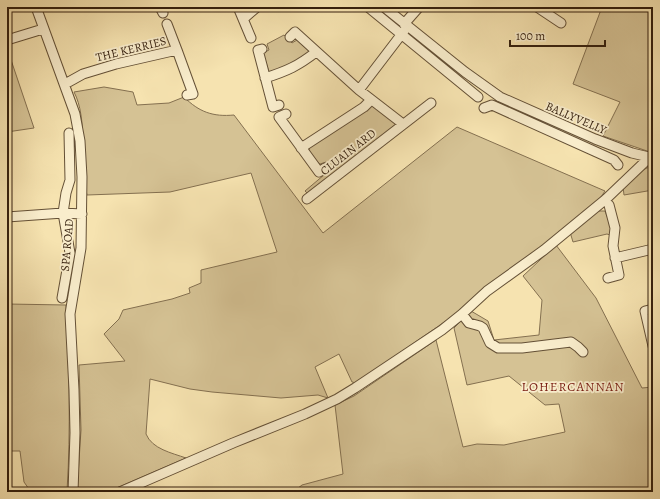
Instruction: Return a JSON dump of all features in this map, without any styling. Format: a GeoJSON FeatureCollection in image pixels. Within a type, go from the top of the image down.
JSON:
{"type":"FeatureCollection","features":[{"type":"Feature","properties":{"kind":"street"},"geometry":{"type":"LineString","coordinates":[[7,40],[44,31],[36,7]]}},
{"type":"Feature","properties":{"kind":"street"},"geometry":{"type":"LineString","coordinates":[[238,7],[251,38]]}},
{"type":"Feature","properties":{"kind":"street"},"geometry":{"type":"LineString","coordinates":[[243,19],[257,7]]}},
{"type":"Feature","properties":{"kind":"street"},"geometry":{"type":"LineString","coordinates":[[368,7],[478,97]]}},
{"type":"Feature","properties":{"kind":"street","name":"BALLYVELLY"},"geometry":{"type":"LineString","coordinates":[[384,7],[406,26],[493,93],[595,139],[632,153],[651,158]]}},
{"type":"Feature","properties":{"kind":"street"},"geometry":{"type":"LineString","coordinates":[[359,90],[401,35],[419,7]]}},
{"type":"Feature","properties":{"kind":"street"},"geometry":{"type":"LineString","coordinates":[[537,7],[561,23]]}},
{"type":"Feature","properties":{"kind":"street"},"geometry":{"type":"LineString","coordinates":[[167,24],[177,50]]}},
{"type":"Feature","properties":{"kind":"street","name":"SPA ROAD"},"geometry":{"type":"LineString","coordinates":[[44,31],[40,38],[54,70],[64,81],[79,126],[82,170],[81,248],[70,314],[75,433],[73,492]]}},
{"type":"Feature","properties":{"kind":"street"},"geometry":{"type":"LineString","coordinates":[[290,37],[295,32],[359,90],[403,124]]}},
{"type":"Feature","properties":{"kind":"street"},"geometry":{"type":"LineString","coordinates":[[262,49],[258,50],[273,107],[280,105]]}},
{"type":"Feature","properties":{"kind":"street","name":"THE KERRIES"},"geometry":{"type":"LineString","coordinates":[[64,81],[116,64],[177,50],[193,94],[187,95]]}},
{"type":"Feature","properties":{"kind":"street"},"geometry":{"type":"LineString","coordinates":[[266,78],[301,64],[316,52]]}},
{"type":"Feature","properties":{"kind":"street"},"geometry":{"type":"LineString","coordinates":[[301,148],[364,107],[371,100]]}},
{"type":"Feature","properties":{"kind":"street","name":"CLUAIN ARD"},"geometry":{"type":"LineString","coordinates":[[308,199],[431,102]]}},
{"type":"Feature","properties":{"kind":"street"},"geometry":{"type":"LineString","coordinates":[[484,108],[492,105],[614,160],[618,165]]}},
{"type":"Feature","properties":{"kind":"street","name":"CLUAIN ARD"},"geometry":{"type":"LineString","coordinates":[[286,114],[279,117],[301,148],[319,172],[325,168]]}},
{"type":"Feature","properties":{"kind":"street"},"geometry":{"type":"LineString","coordinates":[[550,131],[554,121]]}},
{"type":"Feature","properties":{"kind":"street"},"geometry":{"type":"LineString","coordinates":[[62,298],[70,253],[63,213],[66,193],[70,180],[69,133]]}},
{"type":"Feature","properties":{"kind":"street"},"geometry":{"type":"LineString","coordinates":[[632,153],[634,158],[634,171]]}},
{"type":"Feature","properties":{"kind":"street"},"geometry":{"type":"LineString","coordinates":[[120,492],[337,399],[442,330],[487,291],[544,250],[606,200],[634,171],[651,158]]}},
{"type":"Feature","properties":{"kind":"street"},"geometry":{"type":"LineString","coordinates":[[608,278],[619,275],[613,246],[615,228],[609,205]]}},
{"type":"Feature","properties":{"kind":"street"},"geometry":{"type":"LineString","coordinates":[[7,217],[63,213],[82,214]]}},
{"type":"Feature","properties":{"kind":"street"},"geometry":{"type":"LineString","coordinates":[[615,258],[653,249]]}},
{"type":"Feature","properties":{"kind":"street"},"geometry":{"type":"LineString","coordinates":[[646,312],[653,346]]}},
{"type":"Feature","properties":{"kind":"street"},"geometry":{"type":"LineString","coordinates":[[462,314],[469,323],[483,328],[490,343],[498,348],[522,348],[571,342],[578,346],[583,352]]}},
{"type":"Feature","properties":{"kind":"shaded area"},"geometry":{"type":"Polygon","coordinates":[[[602,7],[653,7],[653,153],[603,136],[620,102],[573,84],[602,7]]]}},
{"type":"Feature","properties":{"kind":"shaded area"},"geometry":{"type":"Polygon","coordinates":[[[284,35],[292,43],[297,40],[310,52],[299,62],[269,72],[263,53],[269,50],[267,44],[284,35]]]}},
{"type":"Feature","properties":{"kind":"shaded area"},"geometry":{"type":"Polygon","coordinates":[[[7,48],[34,128],[7,132],[7,48]]]}},
{"type":"Feature","properties":{"kind":"shaded area"},"geometry":{"type":"Polygon","coordinates":[[[104,87],[133,92],[137,105],[169,103],[184,97],[201,110],[219,115],[234,115],[323,233],[457,127],[605,191],[599,200],[530,258],[469,305],[356,383],[352,382],[339,354],[315,367],[328,398],[318,395],[281,398],[212,392],[190,389],[150,379],[146,434],[158,447],[186,458],[107,492],[77,492],[81,430],[79,365],[125,361],[104,334],[119,319],[123,310],[172,299],[190,293],[189,288],[201,283],[201,270],[277,252],[251,173],[170,192],[87,195],[81,115],[74,92],[104,87]]]}},
{"type":"Feature","properties":{"kind":"shaded area"},"geometry":{"type":"Polygon","coordinates":[[[372,106],[377,107],[395,123],[394,127],[308,194],[305,191],[331,169],[326,162],[320,164],[316,161],[311,155],[309,148],[372,106]]]}},
{"type":"Feature","properties":{"kind":"shaded area"},"geometry":{"type":"Polygon","coordinates":[[[653,166],[653,190],[624,195],[623,187],[633,177],[648,167],[653,166]]]}},
{"type":"Feature","properties":{"kind":"shaded area"},"geometry":{"type":"Polygon","coordinates":[[[596,211],[605,211],[611,227],[610,235],[607,234],[573,242],[570,232],[596,211]]]}},
{"type":"Feature","properties":{"kind":"shaded area"},"geometry":{"type":"Polygon","coordinates":[[[556,245],[596,298],[642,388],[653,387],[653,492],[293,492],[302,485],[343,474],[335,405],[354,396],[436,340],[463,447],[477,444],[504,445],[565,432],[559,404],[545,405],[509,376],[467,385],[454,328],[471,311],[488,321],[494,340],[539,335],[542,300],[523,276],[556,245]]]}},
{"type":"Feature","properties":{"kind":"shaded area"},"geometry":{"type":"Polygon","coordinates":[[[7,304],[66,305],[69,421],[67,491],[65,492],[31,492],[24,482],[20,451],[7,451],[7,304]]]}},
{"type":"Feature","properties":{"kind":"district","name":"LOHERCANNAN"},"geometry":{"type":"Point","coordinates":[573,386]}}]}
